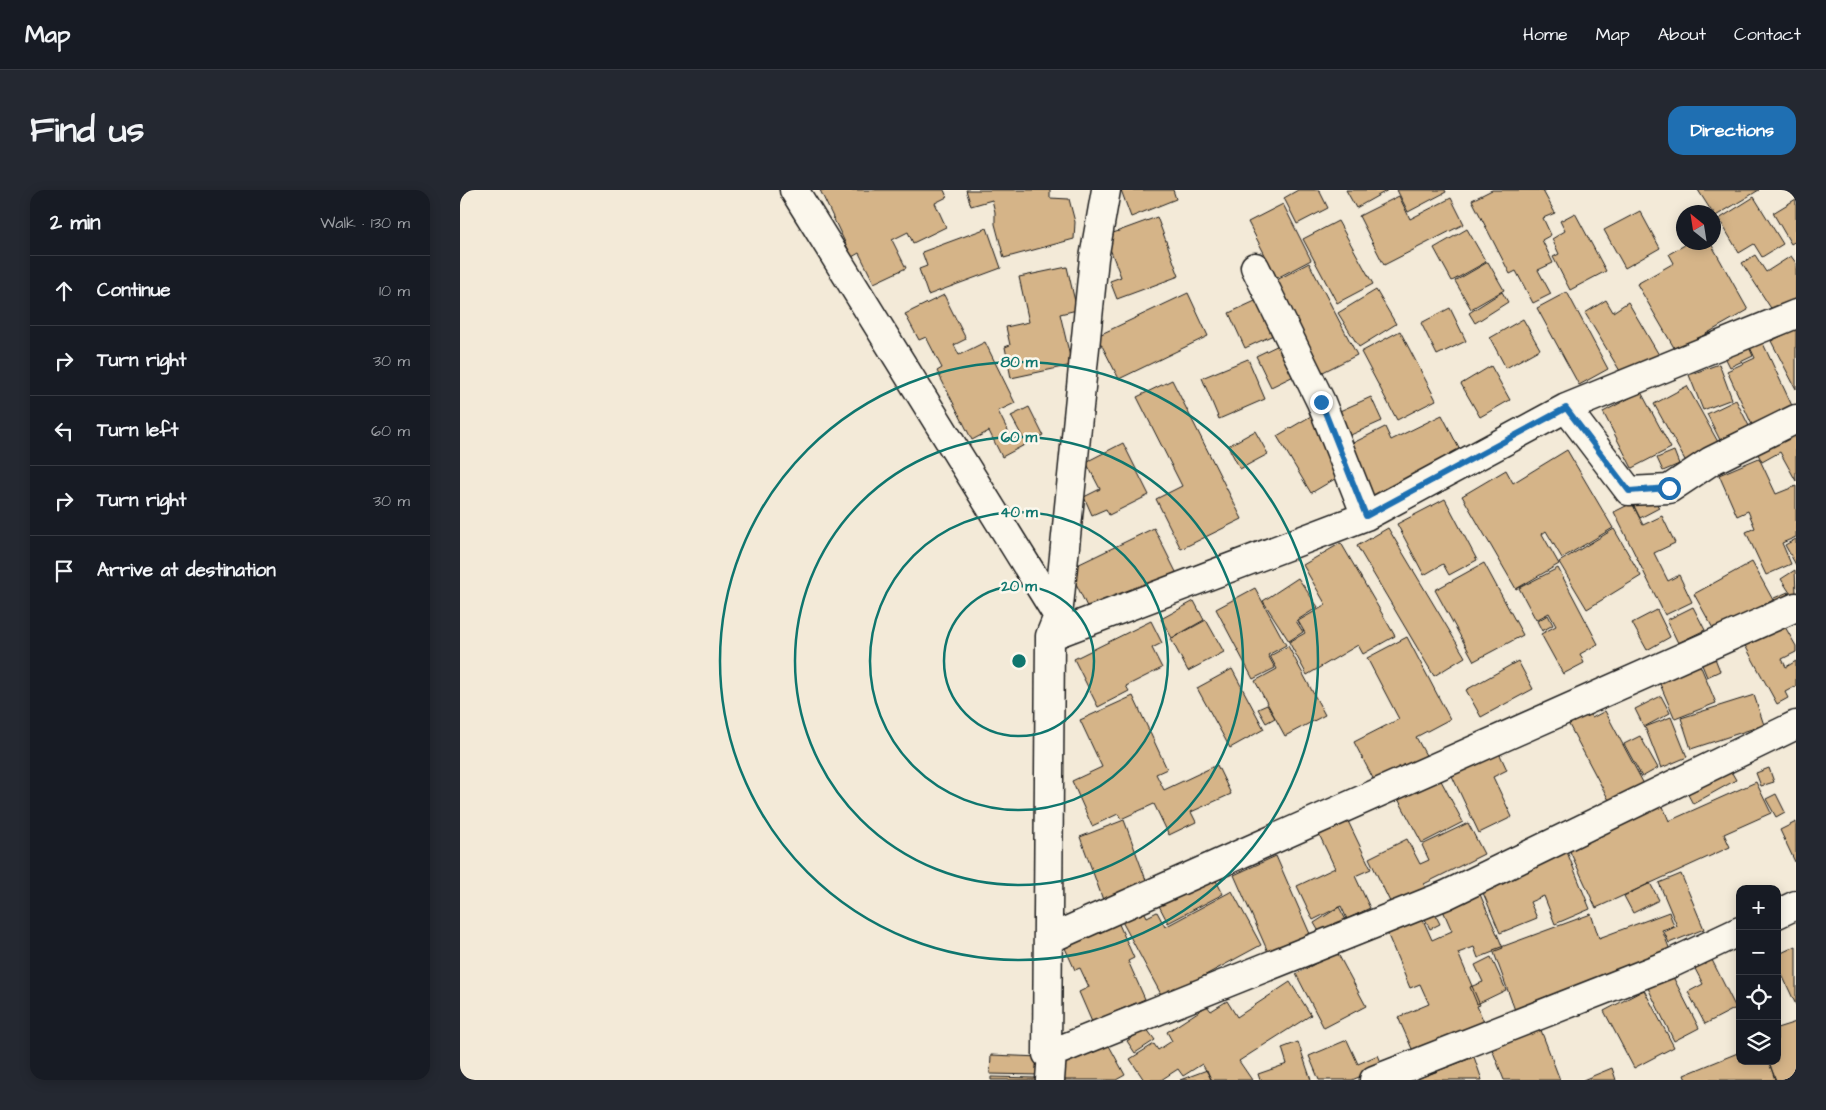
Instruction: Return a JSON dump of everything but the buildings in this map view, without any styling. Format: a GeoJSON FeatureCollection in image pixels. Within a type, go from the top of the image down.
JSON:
{"type":"FeatureCollection","features":[{"type":"Feature","properties":{"kind":"street"},"geometry":{"type":"LineString","coordinates":[[794,190],[1054,626]]}},
{"type":"Feature","properties":{"kind":"street"},"geometry":{"type":"LineString","coordinates":[[1106,190],[1094,258],[1054,626],[1047,1054],[1446,894],[1796,725]]}},
{"type":"Feature","properties":{"kind":"street"},"geometry":{"type":"LineString","coordinates":[[1255,267],[1321,402],[1366,516]]}},
{"type":"Feature","properties":{"kind":"street"},"geometry":{"type":"LineString","coordinates":[[1054,626],[1366,516],[1566,408],[1796,314]]}},
{"type":"Feature","properties":{"kind":"street"},"geometry":{"type":"LineString","coordinates":[[1566,408],[1629,491],[1669,488],[1712,461],[1796,419]]}},
{"type":"Feature","properties":{"kind":"street"},"geometry":{"type":"LineString","coordinates":[[1049,939],[1796,607]]}},
{"type":"Feature","properties":{"kind":"street"},"geometry":{"type":"LineString","coordinates":[[1781,912],[1796,905]]}},
{"type":"Feature","properties":{"kind":"street"},"geometry":{"type":"LineString","coordinates":[[1374,1080],[1672,963],[1736,933]]}},
{"type":"Feature","properties":{"kind":"street"},"geometry":{"type":"LineString","coordinates":[[1050,1080],[1052,1053]]}},
{"type":"Feature","properties":{"kind":"route"},"geometry":{"type":"LineString","coordinates":[[1321,402],[1366,516],[1566,408],[1629,491],[1669,488]]}}]}
